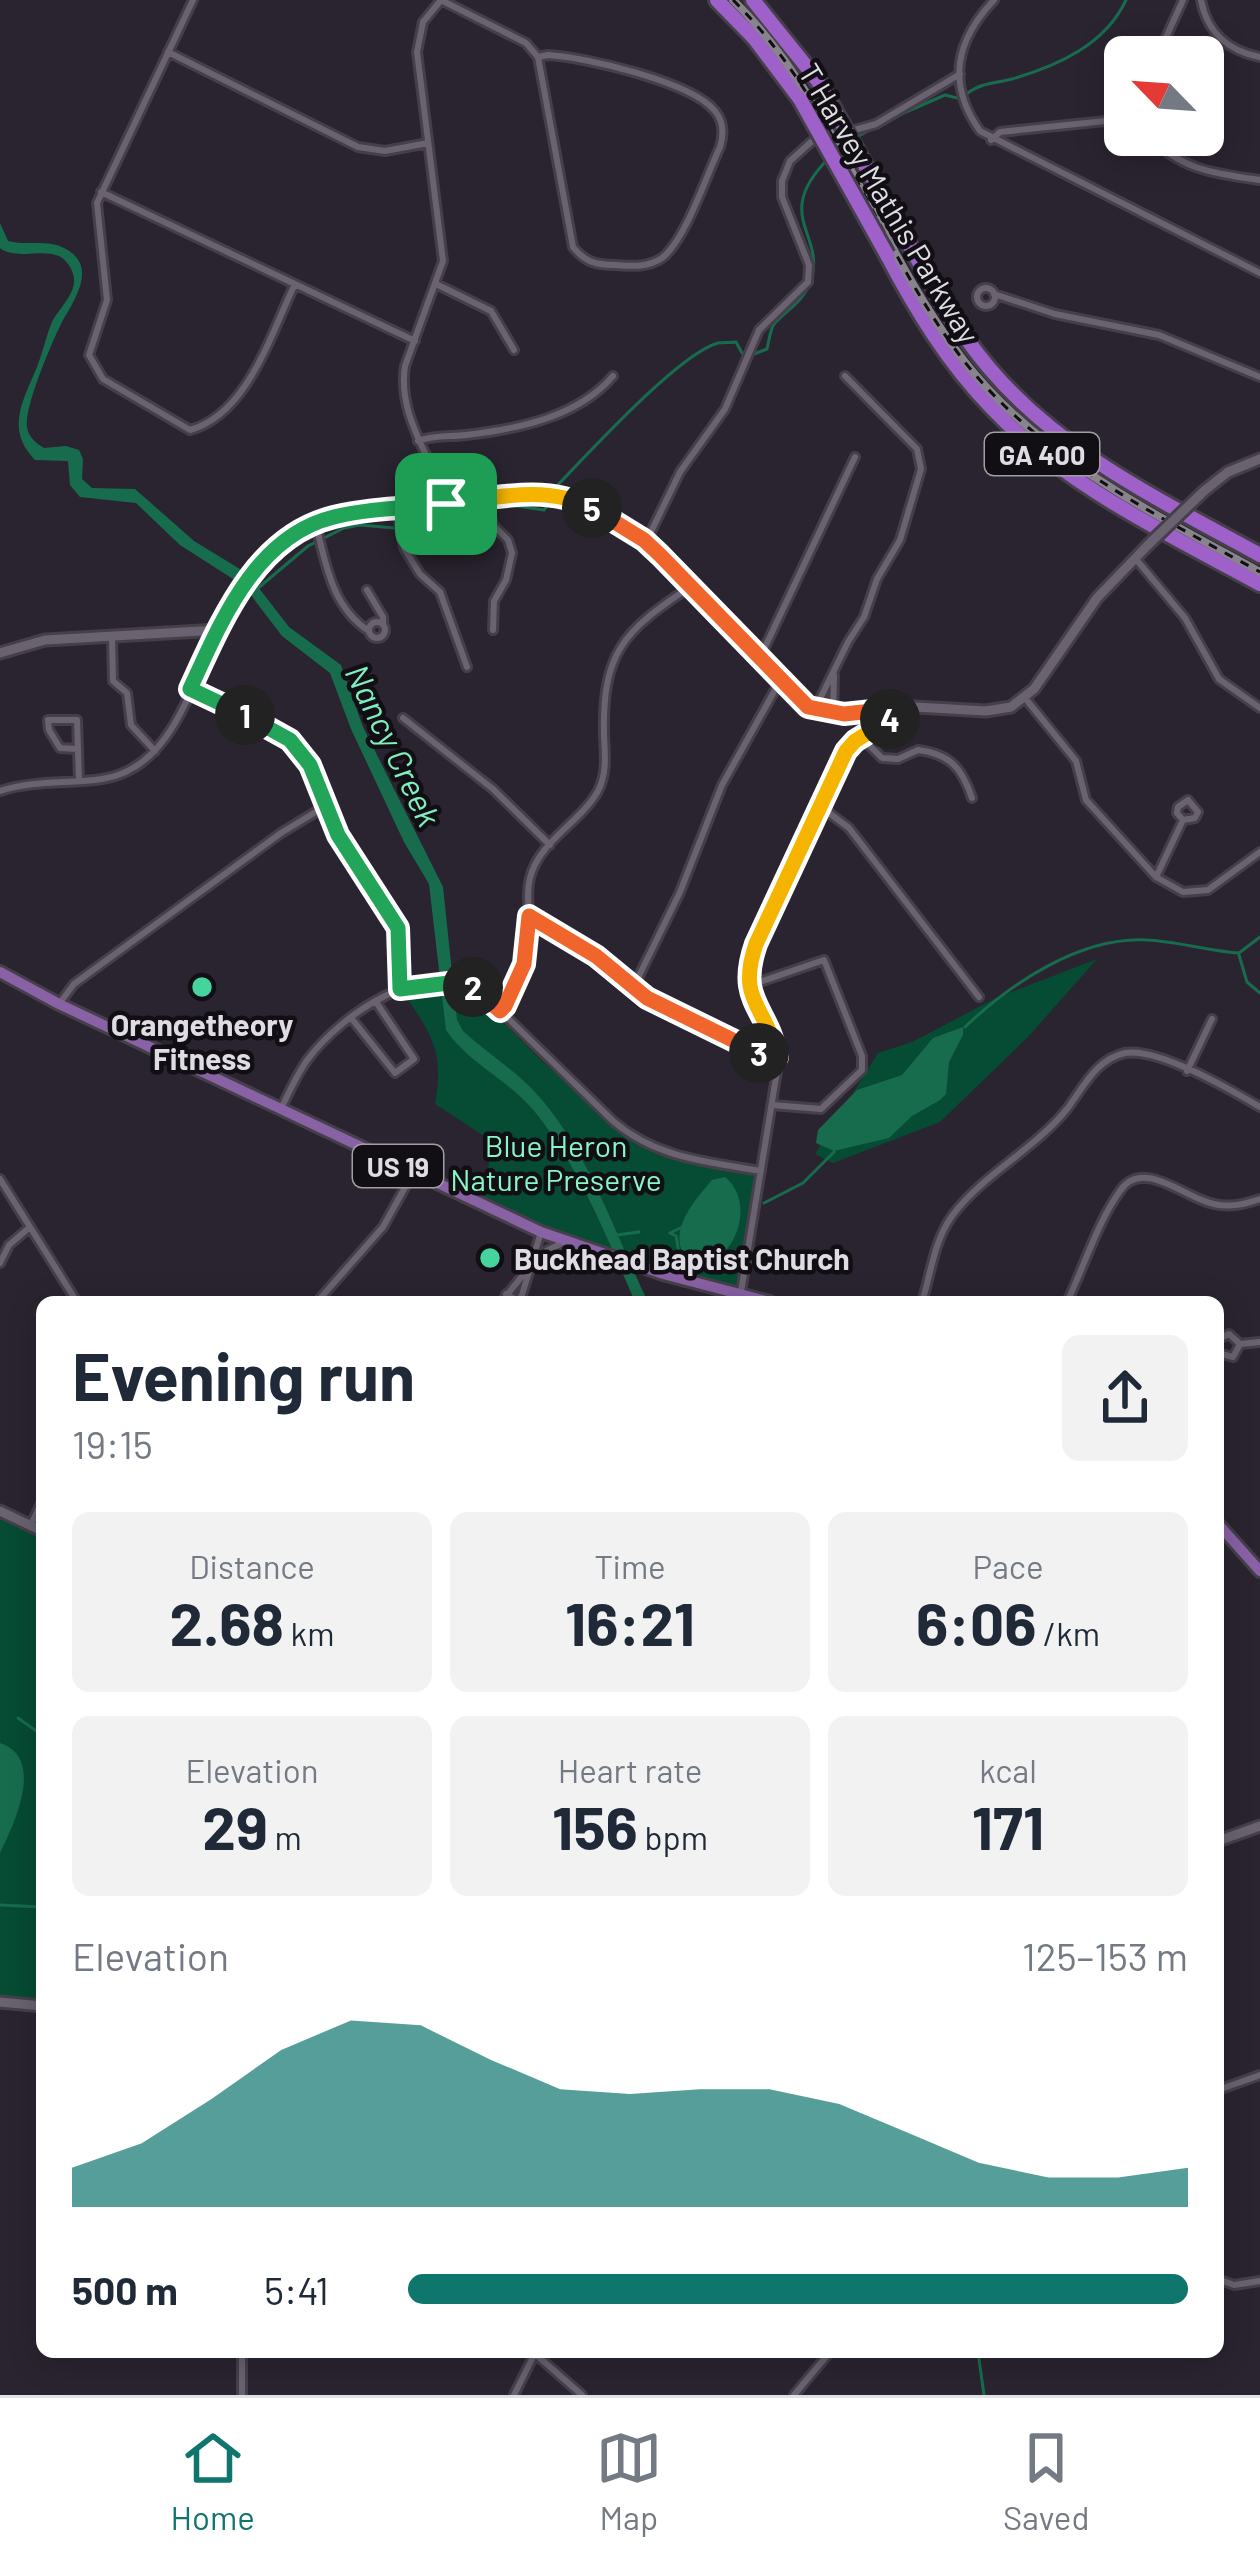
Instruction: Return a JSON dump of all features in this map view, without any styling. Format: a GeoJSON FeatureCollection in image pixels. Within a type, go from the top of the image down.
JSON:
{"type":"FeatureCollection","features":[{"type":"Feature","properties":{"kind":"highway","name":"T Harvey Mathis Parkway"},"geometry":{"type":"LineString","coordinates":[[717,0],[754,38],[800,100],[942,347],[1006,424],[1090,488],[1260,584]]}},
{"type":"Feature","properties":{"kind":"highway","name":"T Harvey Mathis Parkway"},"geometry":{"type":"LineString","coordinates":[[753,0],[818,81],[962,332],[1024,405],[1102,466],[1260,555]]}},
{"type":"Feature","properties":{"kind":"main road","name":"US 19"},"geometry":{"type":"LineString","coordinates":[[0,972],[542,1232],[637,1266],[744,1296]]}},
{"type":"Feature","properties":{"kind":"main road"},"geometry":{"type":"LineString","coordinates":[[1224,1531],[1260,1570]]}},
{"type":"Feature","properties":{"kind":"street"},"geometry":{"type":"LineString","coordinates":[[193,0],[101,192],[97,214],[106,300],[90,345],[92,365],[103,379],[190,430],[218,416],[239,395],[295,284]]}},
{"type":"Feature","properties":{"kind":"street"},"geometry":{"type":"LineString","coordinates":[[446,504],[418,441],[404,382],[443,255],[417,44],[423,22],[441,0],[526,43],[538,57],[573,247],[598,265],[638,267],[658,260],[674,244],[720,147],[723,130],[718,115],[705,102],[641,74],[558,56],[538,57]]}},
{"type":"Feature","properties":{"kind":"street"},"geometry":{"type":"LineString","coordinates":[[994,0],[965,35],[960,74],[974,122],[991,140],[1260,272]]}},
{"type":"Feature","properties":{"kind":"street"},"geometry":{"type":"LineString","coordinates":[[1168,36],[1186,0],[1201,3],[1223,42],[1260,57]]}},
{"type":"Feature","properties":{"kind":"street"},"geometry":{"type":"LineString","coordinates":[[168,52],[358,147],[386,151],[428,143]]}},
{"type":"Feature","properties":{"kind":"street"},"geometry":{"type":"LineString","coordinates":[[646,542],[680,472],[725,409],[759,330],[808,282],[808,265],[782,197],[783,174],[790,160],[811,142],[876,124],[960,74]]}},
{"type":"Feature","properties":{"kind":"street"},"geometry":{"type":"LineString","coordinates":[[991,140],[1000,133],[1104,121]]}},
{"type":"Feature","properties":{"kind":"street"},"geometry":{"type":"LineString","coordinates":[[1172,156],[1195,169],[1260,180]]}},
{"type":"Feature","properties":{"kind":"street"},"geometry":{"type":"LineString","coordinates":[[101,192],[415,341]]}},
{"type":"Feature","properties":{"kind":"street"},"geometry":{"type":"LineString","coordinates":[[436,284],[491,311],[514,350]]}},
{"type":"Feature","properties":{"kind":"street"},"geometry":{"type":"LineString","coordinates":[[994,294],[1055,314],[1159,334],[1260,377]]}},
{"type":"Feature","properties":{"kind":"street"},"geometry":{"type":"LineString","coordinates":[[418,441],[480,433],[566,412],[587,402],[614,376]]}},
{"type":"Feature","properties":{"kind":"street"},"geometry":{"type":"LineString","coordinates":[[814,711],[900,540],[922,461],[917,449],[845,376]]}},
{"type":"Feature","properties":{"kind":"street"},"geometry":{"type":"LineString","coordinates":[[757,656],[855,457]]}},
{"type":"Feature","properties":{"kind":"street"},"geometry":{"type":"LineString","coordinates":[[0,790],[117,776],[152,748],[262,561],[287,537],[346,514],[398,513],[532,494],[572,499],[646,542],[814,711],[994,711],[1025,698],[1096,598],[1204,490],[1228,472],[1260,459]]}},
{"type":"Feature","properties":{"kind":"street"},"geometry":{"type":"LineString","coordinates":[[488,503],[493,525],[508,540],[512,553],[506,580],[494,601],[493,630]]}},
{"type":"Feature","properties":{"kind":"street"},"geometry":{"type":"LineString","coordinates":[[398,513],[401,539],[420,574],[440,592],[467,668]]}},
{"type":"Feature","properties":{"kind":"street"},"geometry":{"type":"LineString","coordinates":[[316,526],[346,614],[373,638],[381,638],[386,632],[383,617],[367,590]]}},
{"type":"Feature","properties":{"kind":"street"},"geometry":{"type":"LineString","coordinates":[[1135,558],[1185,618],[1219,680],[1260,708]]}},
{"type":"Feature","properties":{"kind":"street"},"geometry":{"type":"LineString","coordinates":[[500,1011],[524,964],[530,877],[602,782],[604,691],[617,650],[642,620],[690,586]]}},
{"type":"Feature","properties":{"kind":"street"},"geometry":{"type":"LineString","coordinates":[[369,631],[372,623],[382,624]]}},
{"type":"Feature","properties":{"kind":"street"},"geometry":{"type":"LineString","coordinates":[[0,653],[34,641],[113,643],[218,630]]}},
{"type":"Feature","properties":{"kind":"street"},"geometry":{"type":"LineString","coordinates":[[113,643],[113,682],[127,694],[131,725],[152,748]]}},
{"type":"Feature","properties":{"kind":"street"},"geometry":{"type":"LineString","coordinates":[[833,714],[834,671]]}},
{"type":"Feature","properties":{"kind":"street"},"geometry":{"type":"LineString","coordinates":[[633,988],[680,892],[722,785],[780,681]]}},
{"type":"Feature","properties":{"kind":"street"},"geometry":{"type":"LineString","coordinates":[[190,689],[290,740],[310,765],[352,862],[398,928],[400,989]]}},
{"type":"Feature","properties":{"kind":"street"},"geometry":{"type":"LineString","coordinates":[[1025,698],[1076,761],[1085,800],[1156,877],[1183,892],[1208,890],[1260,852]]}},
{"type":"Feature","properties":{"kind":"street"},"geometry":{"type":"LineString","coordinates":[[740,1295],[777,1057],[748,986],[748,969],[846,751],[901,708]]}},
{"type":"Feature","properties":{"kind":"street"},"geometry":{"type":"LineString","coordinates":[[403,718],[493,789],[550,845]]}},
{"type":"Feature","properties":{"kind":"street"},"geometry":{"type":"LineString","coordinates":[[78,749],[60,748],[47,720],[77,720],[78,749],[79,780]]}},
{"type":"Feature","properties":{"kind":"street"},"geometry":{"type":"LineString","coordinates":[[867,732],[870,746],[881,758],[898,759],[918,750],[952,760],[962,771],[972,798]]}},
{"type":"Feature","properties":{"kind":"street"},"geometry":{"type":"LineString","coordinates":[[59,1004],[69,988],[87,974],[295,823],[326,806]]}},
{"type":"Feature","properties":{"kind":"street"},"geometry":{"type":"LineString","coordinates":[[820,806],[849,828],[979,997]]}},
{"type":"Feature","properties":{"kind":"street"},"geometry":{"type":"LineString","coordinates":[[1156,877],[1184,820]]}},
{"type":"Feature","properties":{"kind":"street"},"geometry":{"type":"LineString","coordinates":[[529,916],[596,956],[662,1006],[777,1057]]}},
{"type":"Feature","properties":{"kind":"street"},"geometry":{"type":"LineString","coordinates":[[748,986],[824,960],[862,1056],[862,1070],[821,1109],[772,1105]]}},
{"type":"Feature","properties":{"kind":"street"},"geometry":{"type":"LineString","coordinates":[[281,1109],[310,1057],[352,1018],[400,989],[457,982],[480,991],[637,1140],[679,1157],[761,1171]]}},
{"type":"Feature","properties":{"kind":"street"},"geometry":{"type":"LineString","coordinates":[[352,1018],[395,1073],[414,1059],[376,1002]]}},
{"type":"Feature","properties":{"kind":"street"},"geometry":{"type":"LineString","coordinates":[[1187,1071],[1212,1019]]}},
{"type":"Feature","properties":{"kind":"street"},"geometry":{"type":"LineString","coordinates":[[924,1296],[938,1243],[951,1217],[1047,1131],[1100,1066],[1118,1055],[1138,1052],[1260,1107]]}},
{"type":"Feature","properties":{"kind":"street"},"geometry":{"type":"LineString","coordinates":[[322,1296],[383,1227],[413,1173]]}},
{"type":"Feature","properties":{"kind":"street"},"geometry":{"type":"LineString","coordinates":[[1070,1296],[1118,1194],[1132,1180],[1151,1178],[1217,1205],[1260,1199]]}},
{"type":"Feature","properties":{"kind":"street"},"geometry":{"type":"LineString","coordinates":[[0,1179],[73,1296]]}},
{"type":"Feature","properties":{"kind":"street"},"geometry":{"type":"LineString","coordinates":[[0,1263],[10,1245],[30,1227]]}},
{"type":"Feature","properties":{"kind":"street"},"geometry":{"type":"LineString","coordinates":[[520,1296],[542,1232]]}},
{"type":"Feature","properties":{"kind":"street"},"geometry":{"type":"LineString","coordinates":[[505,1296],[534,1260],[568,1242]]}},
{"type":"Feature","properties":{"kind":"street"},"geometry":{"type":"LineString","coordinates":[[1224,1336],[1229,1334],[1240,1344],[1260,1342]]}},
{"type":"Feature","properties":{"kind":"street"},"geometry":{"type":"LineString","coordinates":[[1224,1355],[1233,1358],[1240,1344]]}},
{"type":"Feature","properties":{"kind":"street"},"geometry":{"type":"LineString","coordinates":[[0,1511],[36,1529]]}},
{"type":"Feature","properties":{"kind":"street"},"geometry":{"type":"LineString","coordinates":[[30,1526],[36,1514]]}},
{"type":"Feature","properties":{"kind":"street"},"geometry":{"type":"LineString","coordinates":[[1224,1839],[1260,1826]]}},
{"type":"Feature","properties":{"kind":"street"},"geometry":{"type":"LineString","coordinates":[[0,2002],[36,2005]]}},
{"type":"Feature","properties":{"kind":"street"},"geometry":{"type":"LineString","coordinates":[[1224,2088],[1260,2075]]}},
{"type":"Feature","properties":{"kind":"street"},"geometry":{"type":"LineString","coordinates":[[1224,2281],[1234,2285],[1260,2281]]}},
{"type":"Feature","properties":{"kind":"street"},"geometry":{"type":"LineString","coordinates":[[242,2358],[242,2395]]}},
{"type":"Feature","properties":{"kind":"street"},"geometry":{"type":"LineString","coordinates":[[514,2395],[532,2358]]}},
{"type":"Feature","properties":{"kind":"street"},"geometry":{"type":"LineString","coordinates":[[540,2358],[582,2395]]}},
{"type":"Feature","properties":{"kind":"street"},"geometry":{"type":"LineString","coordinates":[[794,2395],[825,2358]]}},
{"type":"Feature","properties":{"kind":"green space"},"geometry":{"type":"Polygon","coordinates":[[[1097,959],[1028,1037],[940,1122],[833,1163],[815,1154],[878,1053],[912,1042],[996,998],[1097,959]]]}},
{"type":"Feature","properties":{"kind":"green space","name":"Blue Heron Nature Preserve"},"geometry":{"type":"Polygon","coordinates":[[[456,987],[476,995],[543,1062],[635,1142],[691,1163],[757,1174],[738,1291],[605,1251],[476,1198],[486,1179],[493,1142],[435,1104],[437,1056],[402,991],[456,987]]]}},
{"type":"Feature","properties":{"kind":"green space"},"geometry":{"type":"Polygon","coordinates":[[[0,1510],[36,1527],[36,2008],[0,2005],[0,1510]]]}},
{"type":"Feature","properties":{"kind":"shaded area"},"geometry":{"type":"Polygon","coordinates":[[[0,223],[8,241],[64,248],[80,263],[82,272],[78,292],[34,389],[27,417],[29,434],[44,448],[79,450],[82,479],[92,488],[135,489],[194,541],[248,574],[289,627],[341,665],[363,727],[443,887],[457,1020],[463,1031],[517,1075],[553,1114],[598,1192],[645,1296],[632,1296],[579,1179],[551,1133],[513,1090],[446,1030],[429,884],[404,842],[330,673],[282,636],[244,586],[180,545],[136,503],[80,497],[70,485],[68,461],[35,460],[26,448],[19,426],[22,403],[52,322],[73,287],[73,272],[54,254],[17,254],[0,248],[0,223]]]}},
{"type":"Feature","properties":{"kind":"shaded area"},"geometry":{"type":"Polygon","coordinates":[[[963,1027],[949,1062],[946,1094],[940,1100],[912,1116],[889,1138],[834,1151],[816,1143],[818,1130],[857,1090],[902,1075],[933,1038],[963,1027]]]}},
{"type":"Feature","properties":{"kind":"shaded area"},"geometry":{"type":"Polygon","coordinates":[[[725,1177],[740,1203],[736,1233],[718,1257],[691,1264],[680,1243],[684,1220],[712,1180],[725,1177]]]}},
{"type":"Feature","properties":{"kind":"shaded area"},"geometry":{"type":"Polygon","coordinates":[[[0,1743],[14,1751],[24,1777],[18,1809],[0,1853],[0,1743]]]}},
{"type":"Feature","properties":{"kind":"waterway"},"geometry":{"type":"LineString","coordinates":[[968,93],[1046,68],[1078,51],[1106,30],[1126,0]]}},
{"type":"Feature","properties":{"kind":"waterway"},"geometry":{"type":"LineString","coordinates":[[892,118],[945,95],[957,98]]}},
{"type":"Feature","properties":{"kind":"waterway"},"geometry":{"type":"LineString","coordinates":[[855,138],[873,128]]}},
{"type":"Feature","properties":{"kind":"waterway"},"geometry":{"type":"LineString","coordinates":[[749,356],[767,349],[773,325],[800,299],[811,280],[814,264],[802,210],[804,195],[829,158]]}},
{"type":"Feature","properties":{"kind":"waterway"},"geometry":{"type":"LineString","coordinates":[[553,490],[680,366],[718,343],[736,342],[742,353]]}},
{"type":"Feature","properties":{"kind":"waterway"},"geometry":{"type":"LineString","coordinates":[[257,589],[308,546],[344,528],[406,529],[435,514],[496,503],[544,510],[550,502]]}},
{"type":"Feature","properties":{"kind":"waterway"},"geometry":{"type":"LineString","coordinates":[[965,1027],[1025,979],[1096,946],[1146,940],[1239,953],[1260,937]]}},
{"type":"Feature","properties":{"kind":"waterway"},"geometry":{"type":"LineString","coordinates":[[1239,955],[1247,982],[1260,993]]}},
{"type":"Feature","properties":{"kind":"waterway"},"geometry":{"type":"LineString","coordinates":[[764,1203],[803,1183],[834,1152]]}},
{"type":"Feature","properties":{"kind":"waterway"},"geometry":{"type":"LineString","coordinates":[[680,1228],[670,1233],[688,1261]]}},
{"type":"Feature","properties":{"kind":"waterway"},"geometry":{"type":"LineString","coordinates":[[617,1235],[639,1232]]}},
{"type":"Feature","properties":{"kind":"waterway"},"geometry":{"type":"LineString","coordinates":[[18,1718],[36,1731]]}},
{"type":"Feature","properties":{"kind":"waterway"},"geometry":{"type":"LineString","coordinates":[[0,1905],[36,1907]]}},
{"type":"Feature","properties":{"kind":"waterway"},"geometry":{"type":"LineString","coordinates":[[979,2358],[984,2395]]}},
{"type":"Feature","properties":{"kind":"railway"},"geometry":{"type":"LineString","coordinates":[[733,0],[801,84],[933,317],[994,396],[1101,481],[1260,572]]}},
{"type":"Feature","properties":{"kind":"place","name":"Orangetheory Fitness"},"geometry":{"type":"Point","coordinates":[202,987]}},
{"type":"Feature","properties":{"kind":"place","name":"Buckhead Baptist Church"},"geometry":{"type":"Point","coordinates":[490,1258]}},
{"type":"Feature","properties":{"kind":"route"},"geometry":{"type":"LineString","coordinates":[[545,494],[586,505],[644,540],[808,707],[844,714],[901,708],[846,751],[756,944],[748,986],[777,1057],[647,998],[596,956],[529,916],[524,964],[500,1011],[464,983],[400,989],[398,928],[352,862],[301,751],[272,728],[190,689],[218,630],[251,577],[287,537],[346,514],[446,504],[545,494]]}},
{"type":"Feature","properties":{"kind":"water label","name":"Nancy Creek"},"geometry":{"type":"Point","coordinates":[394,745]}}]}
